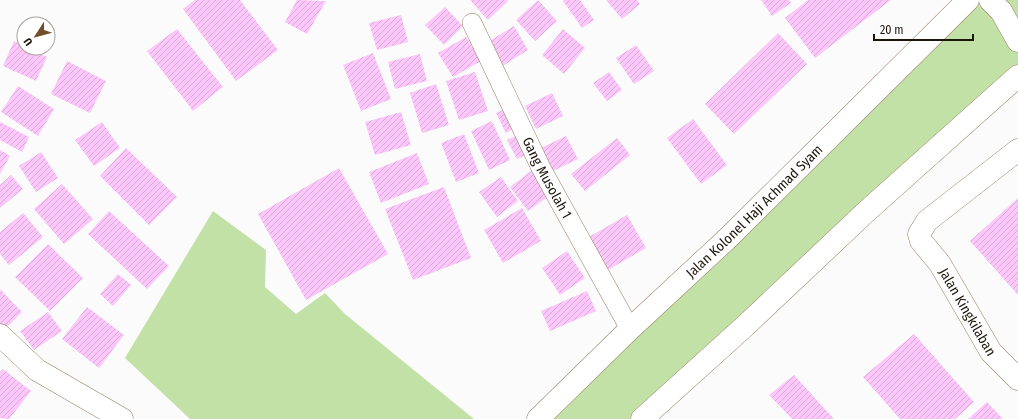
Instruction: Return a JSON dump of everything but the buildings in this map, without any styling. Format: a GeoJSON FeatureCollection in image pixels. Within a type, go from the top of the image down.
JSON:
{"type":"FeatureCollection","features":[{"type":"Feature","properties":{"kind":"main road","name":"Jalan Kolonel Haji Achmad Syam"},"geometry":{"type":"LineString","coordinates":[[538,419],[630,329],[734,232],[968,0]]}},
{"type":"Feature","properties":{"kind":"main road"},"geometry":{"type":"LineString","coordinates":[[990,0],[1001,12],[1018,41]]}},
{"type":"Feature","properties":{"kind":"main road"},"geometry":{"type":"LineString","coordinates":[[642,419],[745,326],[868,210],[1018,76]]}},
{"type":"Feature","properties":{"kind":"main road","name":"Jalan Kingkilaban"},"geometry":{"type":"LineString","coordinates":[[1018,150],[927,221],[919,234],[921,241],[940,264],[991,352],[1018,378]]}},
{"type":"Feature","properties":{"kind":"main road"},"geometry":{"type":"LineString","coordinates":[[0,335],[37,370],[122,419]]}},
{"type":"Feature","properties":{"kind":"lane","name":"Gang Musolah 1"},"geometry":{"type":"LineString","coordinates":[[472,23],[541,168],[630,329]]}},
{"type":"Feature","properties":{"kind":"green space"},"geometry":{"type":"Polygon","coordinates":[[[968,0],[1018,0],[1018,76],[642,419],[538,419],[968,0]]]}},
{"type":"Feature","properties":{"kind":"green space"},"geometry":{"type":"Polygon","coordinates":[[[213,211],[266,250],[265,287],[296,314],[325,293],[345,314],[474,419],[190,419],[125,358],[213,211]]]}}]}
